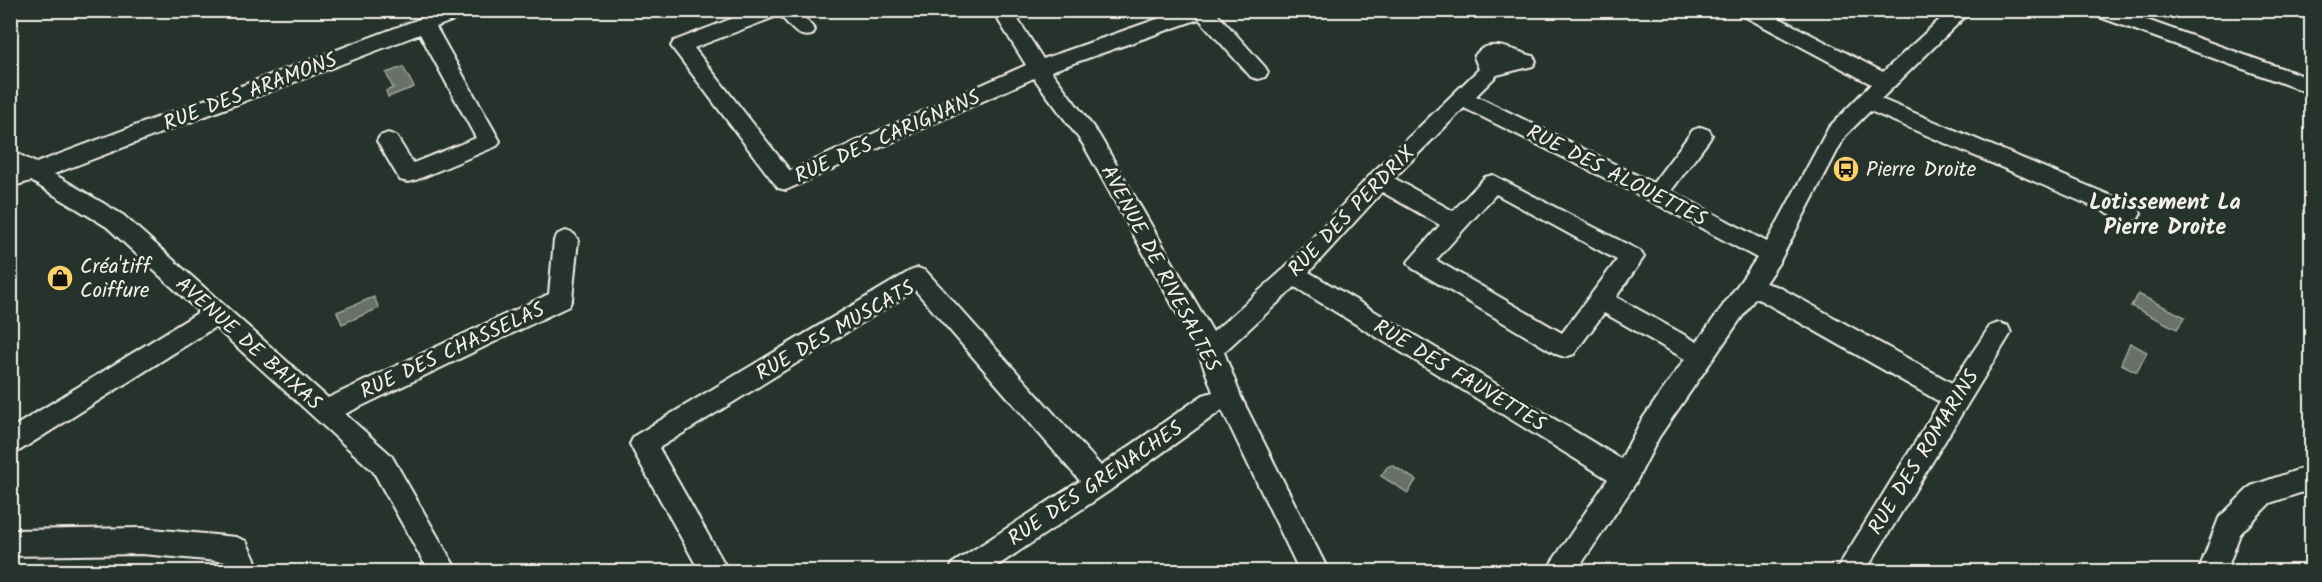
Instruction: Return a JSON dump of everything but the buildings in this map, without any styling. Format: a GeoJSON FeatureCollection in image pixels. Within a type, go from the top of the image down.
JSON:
{"type":"FeatureCollection","features":[{"type":"Feature","properties":{"kind":"street","name":"RUE DES ARAMONS"},"geometry":{"type":"LineString","coordinates":[[10,179],[36,172],[463,10]]}},
{"type":"Feature","properties":{"kind":"street","name":"RUE DES CARIGNANS"},"geometry":{"type":"LineString","coordinates":[[774,10],[681,46],[786,182],[1038,68]]}},
{"type":"Feature","properties":{"kind":"street"},"geometry":{"type":"LineString","coordinates":[[787,10],[805,30]]}},
{"type":"Feature","properties":{"kind":"street","name":"AVENUE DE RIVESALTES"},"geometry":{"type":"LineString","coordinates":[[1002,10],[1038,68],[1091,140],[1210,349],[1228,397],[1315,572]]}},
{"type":"Feature","properties":{"kind":"street"},"geometry":{"type":"LineString","coordinates":[[1747,10],[1885,82]]}},
{"type":"Feature","properties":{"kind":"street"},"geometry":{"type":"LineString","coordinates":[[1559,572],[1626,476],[1650,429],[1772,255],[1837,132],[1885,82],[1962,10]]}},
{"type":"Feature","properties":{"kind":"street"},"geometry":{"type":"LineString","coordinates":[[2098,10],[2312,87]]}},
{"type":"Feature","properties":{"kind":"street"},"geometry":{"type":"LineString","coordinates":[[1038,68],[1204,11],[1258,72]]}},
{"type":"Feature","properties":{"kind":"street"},"geometry":{"type":"LineString","coordinates":[[388,141],[408,174],[489,141],[425,25]]}},
{"type":"Feature","properties":{"kind":"street","name":"RUE DES PERDRIX"},"geometry":{"type":"LineString","coordinates":[[1210,349],[1293,274],[1379,180],[1490,70]]}},
{"type":"Feature","properties":{"kind":"street","name":"RUE DES ALOUETTES"},"geometry":{"type":"LineString","coordinates":[[1462,98],[1657,194],[1772,255]]}},
{"type":"Feature","properties":{"kind":"street"},"geometry":{"type":"LineString","coordinates":[[1866,102],[2130,213]]}},
{"type":"Feature","properties":{"kind":"street"},"geometry":{"type":"LineString","coordinates":[[1657,194],[1701,135]]}},
{"type":"Feature","properties":{"kind":"street","name":"AVENUE DE BAIXAS"},"geometry":{"type":"LineString","coordinates":[[10,158],[115,221],[382,463],[444,572]]}},
{"type":"Feature","properties":{"kind":"street"},"geometry":{"type":"LineString","coordinates":[[1379,180],[1454,222]]}},
{"type":"Feature","properties":{"kind":"street"},"geometry":{"type":"LineString","coordinates":[[1493,183],[1632,257],[1600,300],[1565,347],[1420,262],[1454,222],[1493,183]]}},
{"type":"Feature","properties":{"kind":"street","name":"RUE DES CHASSELAS"},"geometry":{"type":"LineString","coordinates":[[324,412],[560,299],[566,240]]}},
{"type":"Feature","properties":{"kind":"street","name":"RUE DES FAUVETTES"},"geometry":{"type":"LineString","coordinates":[[1293,274],[1626,476]]}},
{"type":"Feature","properties":{"kind":"street","name":"RUE DES MUSCATS"},"geometry":{"type":"LineString","coordinates":[[715,572],[643,444],[918,277],[1099,483]]}},
{"type":"Feature","properties":{"kind":"street"},"geometry":{"type":"LineString","coordinates":[[1751,288],[1770,294],[1956,398]]}},
{"type":"Feature","properties":{"kind":"street"},"geometry":{"type":"LineString","coordinates":[[1600,300],[1702,356]]}},
{"type":"Feature","properties":{"kind":"street"},"geometry":{"type":"LineString","coordinates":[[10,443],[216,314]]}},
{"type":"Feature","properties":{"kind":"street","name":"RUE DES ROMARINS"},"geometry":{"type":"LineString","coordinates":[[1849,572],[1956,398],[1999,333]]}},
{"type":"Feature","properties":{"kind":"street","name":"RUE DES GRENACHES"},"geometry":{"type":"LineString","coordinates":[[963,572],[1099,483],[1212,403],[1228,397]]}},
{"type":"Feature","properties":{"kind":"street"},"geometry":{"type":"LineString","coordinates":[[2212,572],[2229,527],[2261,494],[2312,477]]}},
{"type":"Feature","properties":{"kind":"street"},"geometry":{"type":"LineString","coordinates":[[10,543],[142,540],[236,550],[247,572]]}},
{"type":"Feature","properties":{"kind":"shaded area"},"geometry":{"type":"Polygon","coordinates":[[[403,67],[414,87],[388,97],[386,91],[393,88],[386,73],[403,67]]]}},
{"type":"Feature","properties":{"kind":"shaded area"},"geometry":{"type":"Polygon","coordinates":[[[2138,294],[2185,317],[2177,329],[2131,306],[2138,294]]]}},
{"type":"Feature","properties":{"kind":"shaded area"},"geometry":{"type":"Polygon","coordinates":[[[374,297],[379,308],[342,324],[337,312],[374,297]]]}},
{"type":"Feature","properties":{"kind":"shaded area"},"geometry":{"type":"Polygon","coordinates":[[[2130,343],[2147,352],[2137,372],[2121,364],[2130,343]]]}},
{"type":"Feature","properties":{"kind":"shaded area"},"geometry":{"type":"Polygon","coordinates":[[[1392,465],[1416,480],[1408,493],[1381,476],[1387,467],[1392,465]]]}},
{"type":"Feature","properties":{"kind":"place","name":"Pierre Droite"},"geometry":{"type":"Point","coordinates":[1846,169]}},
{"type":"Feature","properties":{"kind":"place","name":"Créa'tiff Coiffure"},"geometry":{"type":"Point","coordinates":[60,278]}},
{"type":"Feature","properties":{"kind":"district","name":"Lotissement La Pierre Droite"},"geometry":{"type":"Point","coordinates":[2165,214]}}]}
